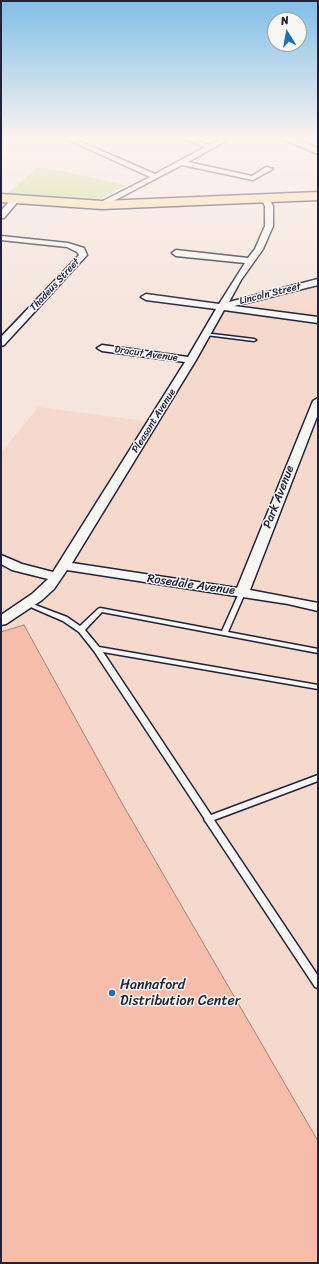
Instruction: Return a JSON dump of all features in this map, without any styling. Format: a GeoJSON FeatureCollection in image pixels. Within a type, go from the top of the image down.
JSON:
{"type":"FeatureCollection","features":[{"type":"Feature","properties":{"kind":"main road"},"geometry":{"type":"LineString","coordinates":[[1,198],[102,205],[301,197]]}},
{"type":"Feature","properties":{"kind":"street"},"geometry":{"type":"LineString","coordinates":[[102,205],[116,197]]}},
{"type":"Feature","properties":{"kind":"street"},"geometry":{"type":"LineString","coordinates":[[1,216],[16,199]]}},
{"type":"Feature","properties":{"kind":"street","name":"Pleasant Avenue"},"geometry":{"type":"LineString","coordinates":[[1,621],[28,604],[56,577],[64,566],[191,360],[222,306],[259,249],[269,226],[269,206],[265,199]]}},
{"type":"Feature","properties":{"kind":"street","name":"Thadeus Street"},"geometry":{"type":"LineString","coordinates":[[1,238],[68,245],[81,250],[83,255],[78,263],[1,343]]}},
{"type":"Feature","properties":{"kind":"street"},"geometry":{"type":"LineString","coordinates":[[176,253],[250,261]]}},
{"type":"Feature","properties":{"kind":"street","name":"Lincoln Street"},"geometry":{"type":"LineString","coordinates":[[222,306],[263,294],[318,282]]}},
{"type":"Feature","properties":{"kind":"street"},"geometry":{"type":"LineString","coordinates":[[146,297],[318,320]]}},
{"type":"Feature","properties":{"kind":"street","name":"Dracut Avenue"},"geometry":{"type":"LineString","coordinates":[[102,348],[191,360]]}},
{"type":"Feature","properties":{"kind":"street","name":"Park Avenue"},"geometry":{"type":"LineString","coordinates":[[242,593],[318,401]]}},
{"type":"Feature","properties":{"kind":"street"},"geometry":{"type":"LineString","coordinates":[[1,559],[17,567],[56,577]]}},
{"type":"Feature","properties":{"kind":"street","name":"Rosedale Avenue"},"geometry":{"type":"LineString","coordinates":[[64,566],[242,593],[318,607]]}},
{"type":"Feature","properties":{"kind":"lane"},"geometry":{"type":"LineString","coordinates":[[206,334],[254,340]]}},
{"type":"Feature","properties":{"kind":"lane"},"geometry":{"type":"LineString","coordinates":[[224,633],[242,593]]}},
{"type":"Feature","properties":{"kind":"lane"},"geometry":{"type":"LineString","coordinates":[[28,604],[65,619],[81,630],[97,649],[318,984]]}},
{"type":"Feature","properties":{"kind":"lane"},"geometry":{"type":"LineString","coordinates":[[81,630],[100,610],[318,651]]}},
{"type":"Feature","properties":{"kind":"lane"},"geometry":{"type":"LineString","coordinates":[[97,649],[318,687]]}},
{"type":"Feature","properties":{"kind":"lane"},"geometry":{"type":"LineString","coordinates":[[208,819],[318,778]]}},
{"type":"Feature","properties":{"kind":"shaded area"},"geometry":{"type":"Polygon","coordinates":[[[318,282],[318,1263],[1,1263],[1,453],[38,407],[152,422],[222,306],[318,282]]]}},
{"type":"Feature","properties":{"kind":"green space"},"geometry":{"type":"Polygon","coordinates":[[[36,197],[103,197],[96,201],[36,197]]]}},
{"type":"Feature","properties":{"kind":"building","name":"Hannaford Distribution Center"},"geometry":{"type":"Polygon","coordinates":[[[24,625],[123,805],[318,1141],[318,1263],[1,1263],[1,632],[24,625]]]}},
{"type":"Feature","properties":{"kind":"place","name":"Hannaford Distribution Center"},"geometry":{"type":"Point","coordinates":[112,993]}}]}
